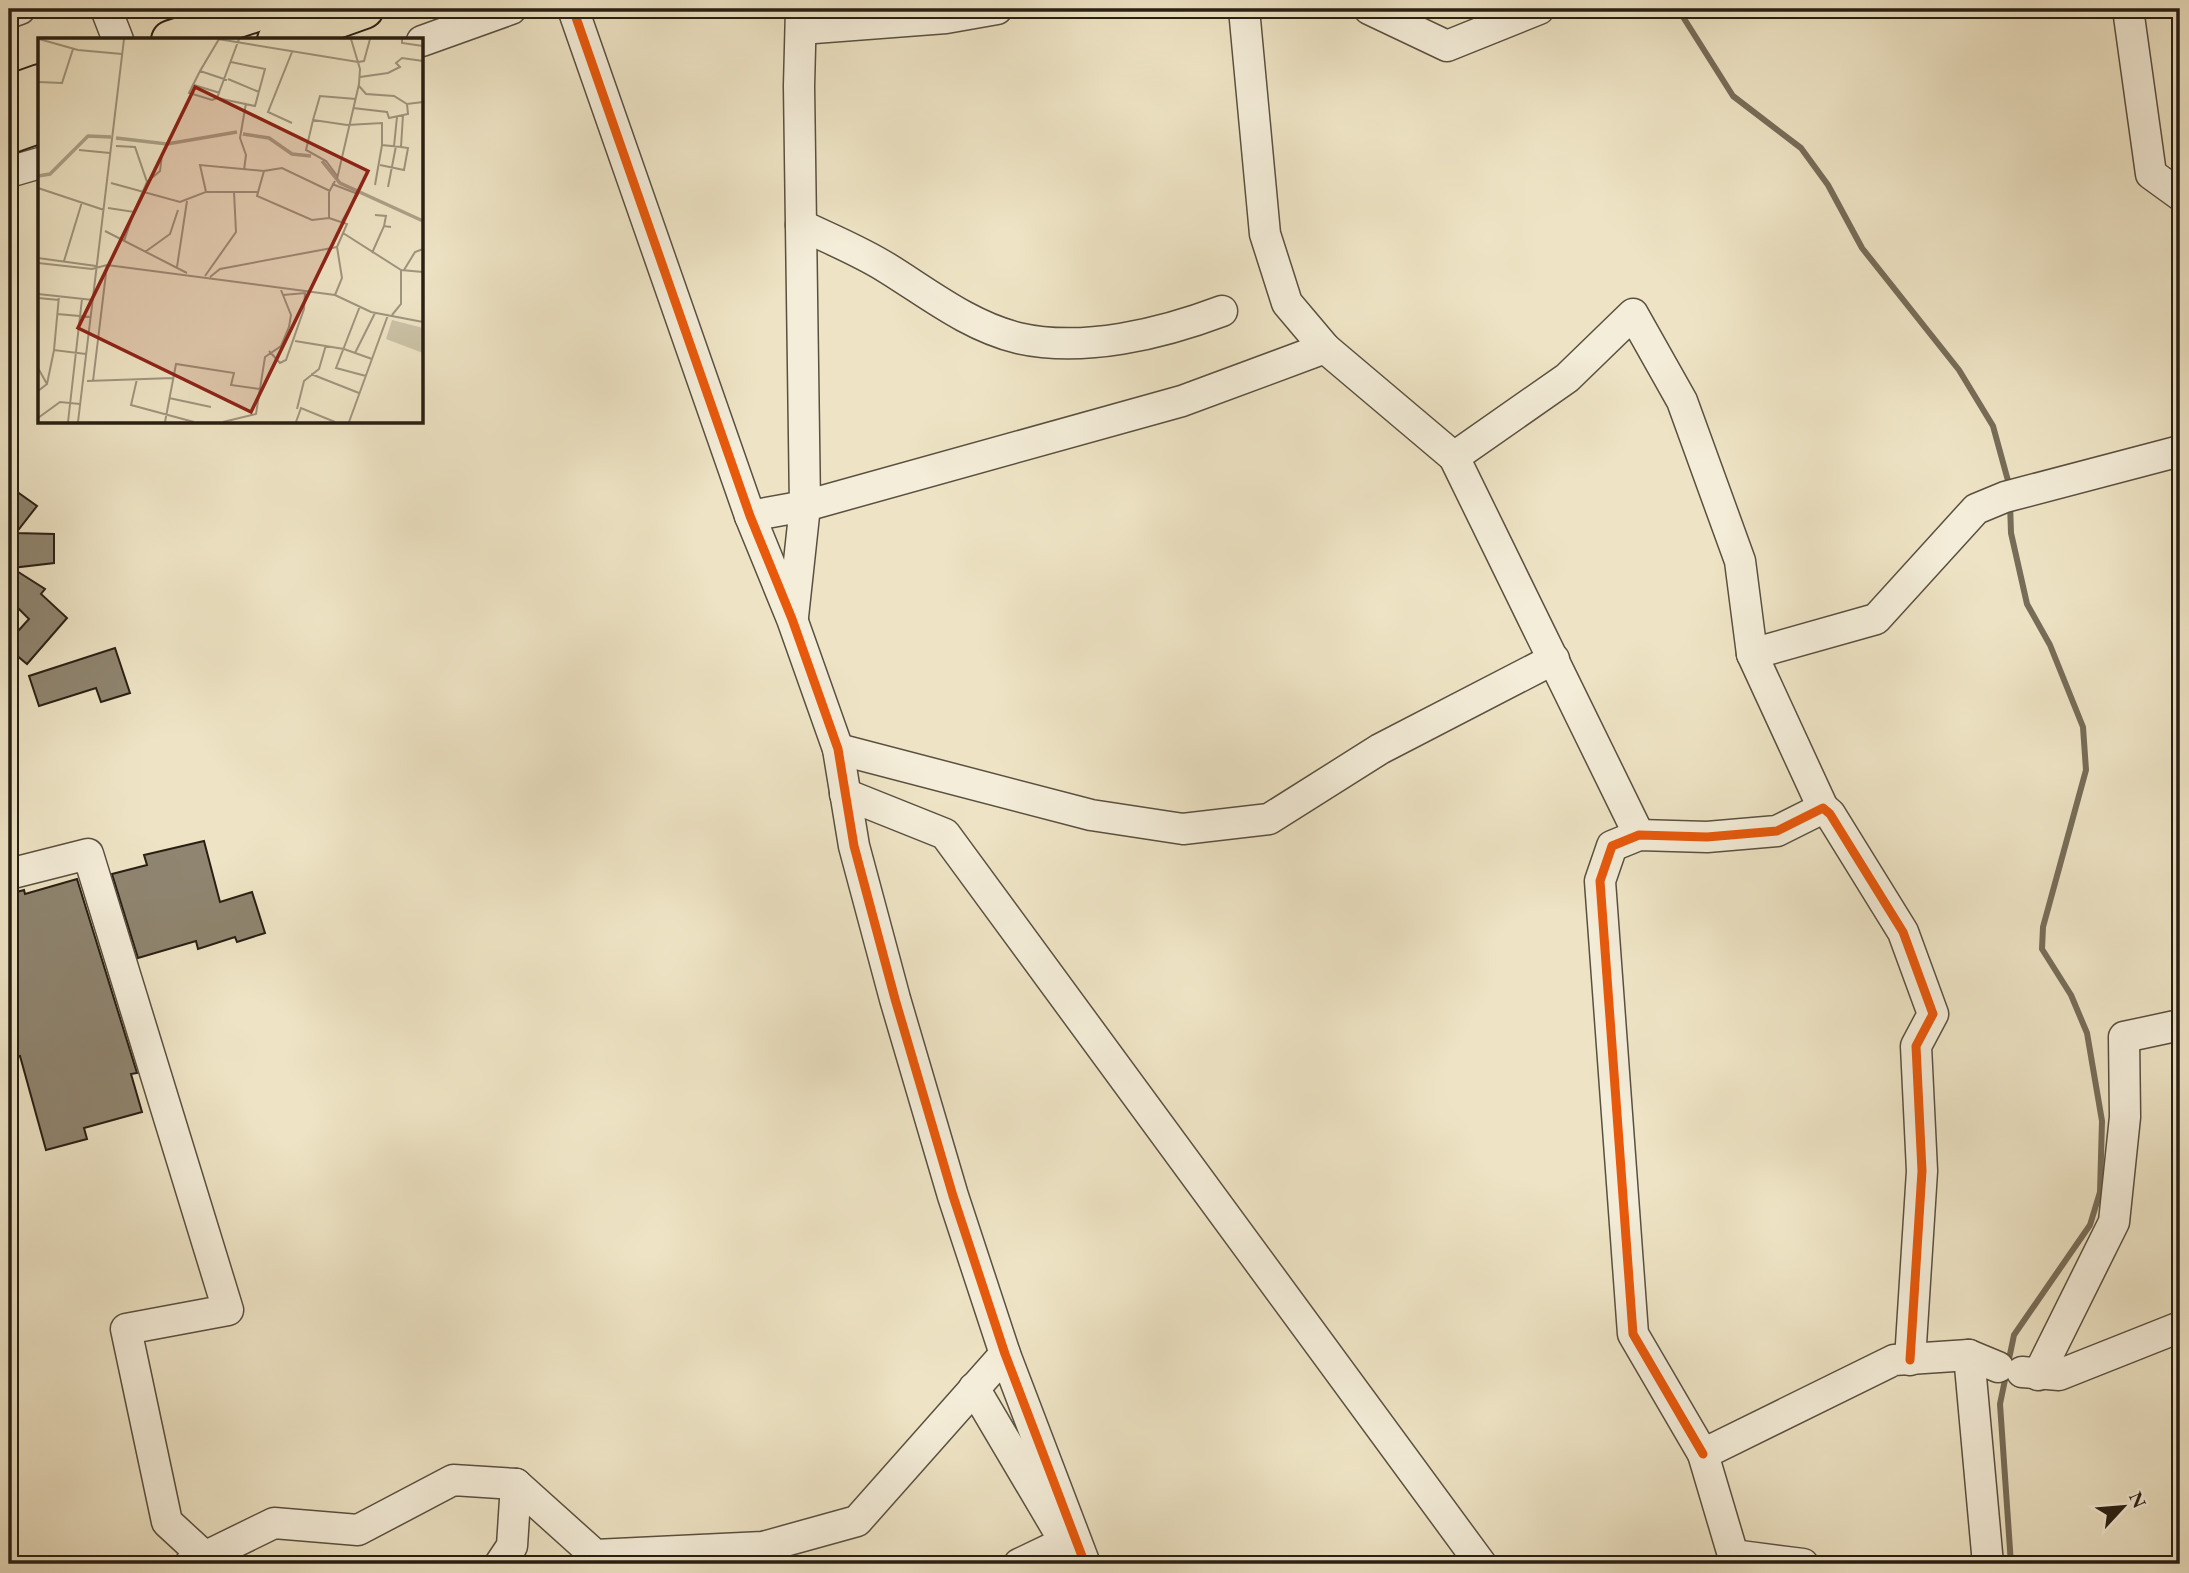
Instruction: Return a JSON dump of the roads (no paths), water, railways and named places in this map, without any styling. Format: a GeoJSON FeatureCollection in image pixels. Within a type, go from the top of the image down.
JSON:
{"type":"FeatureCollection","features":[{"type":"Feature","properties":{"kind":"main road"},"geometry":{"type":"LineString","coordinates":[[179,38],[265,17],[364,9]]}},
{"type":"Feature","properties":{"kind":"main road"},"geometry":{"type":"LineString","coordinates":[[9,95],[38,86]]}},
{"type":"Feature","properties":{"kind":"main road"},"geometry":{"type":"LineString","coordinates":[[9,134],[38,124]]}},
{"type":"Feature","properties":{"kind":"street"},"geometry":{"type":"LineString","coordinates":[[9,13],[20,9]]}},
{"type":"Feature","properties":{"kind":"street"},"geometry":{"type":"LineString","coordinates":[[106,9],[117,38]]}},
{"type":"Feature","properties":{"kind":"street"},"geometry":{"type":"LineString","coordinates":[[424,40],[511,9]]}},
{"type":"Feature","properties":{"kind":"street"},"geometry":{"type":"LineString","coordinates":[[573,9],[750,516],[792,620],[838,749],[854,846],[895,999],[953,1196],[1005,1354],[1085,1564]]}},
{"type":"Feature","properties":{"kind":"street"},"geometry":{"type":"LineString","coordinates":[[792,620],[805,506],[801,19],[946,19],[997,9]]}},
{"type":"Feature","properties":{"kind":"street"},"geometry":{"type":"LineString","coordinates":[[1244,9],[1265,234],[1287,303],[1325,348],[1454,457],[1639,835]]}},
{"type":"Feature","properties":{"kind":"street"},"geometry":{"type":"LineString","coordinates":[[1369,9],[1447,46],[1539,9]]}},
{"type":"Feature","properties":{"kind":"street"},"geometry":{"type":"LineString","coordinates":[[2128,9],[2151,174],[2180,195]]}},
{"type":"Feature","properties":{"kind":"street"},"geometry":{"type":"LineString","coordinates":[[9,172],[38,164]]}},
{"type":"Feature","properties":{"kind":"street"},"geometry":{"type":"LineString","coordinates":[[801,225],[884,265],[965,318],[1018,338],[1055,342],[1107,340],[1196,320],[1222,311]]}},
{"type":"Feature","properties":{"kind":"street"},"geometry":{"type":"LineString","coordinates":[[1454,457],[1567,378],[1633,314],[1682,401],[1741,561],[1752,654],[1824,808],[1903,932],[1933,1014],[1916,1046],[1922,1171],[1910,1360]]}},
{"type":"Feature","properties":{"kind":"street"},"geometry":{"type":"LineString","coordinates":[[750,516],[805,506],[1182,401],[1325,348]]}},
{"type":"Feature","properties":{"kind":"street"},"geometry":{"type":"LineString","coordinates":[[1752,654],[1876,619],[1976,509],[2005,497],[2180,451]]}},
{"type":"Feature","properties":{"kind":"street"},"geometry":{"type":"LineString","coordinates":[[838,749],[1091,815],[1184,829],[1257,821],[1269,819],[1380,749],[1554,659]]}},
{"type":"Feature","properties":{"kind":"street"},"geometry":{"type":"LineString","coordinates":[[845,794],[945,834],[1481,1564]]}},
{"type":"Feature","properties":{"kind":"street"},"geometry":{"type":"LineString","coordinates":[[1803,1564],[1733,1560],[1703,1454],[1633,1334],[1600,881],[1612,846],[1639,835],[1707,837],[1777,831],[1824,808]]}},
{"type":"Feature","properties":{"kind":"street"},"geometry":{"type":"LineString","coordinates":[[9,874],[88,854],[228,1310],[126,1329],[167,1522],[197,1561],[274,1523],[358,1530],[453,1480],[516,1484],[595,1555],[763,1546],[857,1521],[1005,1354]]}},
{"type":"Feature","properties":{"kind":"street"},"geometry":{"type":"LineString","coordinates":[[2018,1371],[2114,1222],[2124,1117],[2124,1037],[2180,1025]]}},
{"type":"Feature","properties":{"kind":"street"},"geometry":{"type":"LineString","coordinates":[[1703,1454],[1894,1360],[1969,1355],[2018,1371],[2059,1375],[2180,1327]]}},
{"type":"Feature","properties":{"kind":"street"},"geometry":{"type":"LineString","coordinates":[[1969,1355],[1988,1564]]}},
{"type":"Feature","properties":{"kind":"street"},"geometry":{"type":"LineString","coordinates":[[974,1388],[1065,1542],[1019,1564]]}},
{"type":"Feature","properties":{"kind":"street"},"geometry":{"type":"LineString","coordinates":[[500,1564],[512,1546],[516,1484]]}},
{"type":"Feature","properties":{"kind":"waterway"},"geometry":{"type":"LineString","coordinates":[[1678,9],[1733,96],[1801,148],[1828,185],[1862,248],[1959,370],[1993,426],[2010,488]]}},
{"type":"Feature","properties":{"kind":"waterway"},"geometry":{"type":"LineString","coordinates":[[2008,1364],[2014,1335],[2090,1225],[2100,1192],[2102,1121],[2087,1033],[2071,995],[2042,949],[2043,927],[2086,770],[2083,727],[2050,645],[2027,604],[2011,533],[2010,503]]}},
{"type":"Feature","properties":{"kind":"waterway"},"geometry":{"type":"LineString","coordinates":[[2006,1375],[2000,1404],[2011,1564]]}}]}
